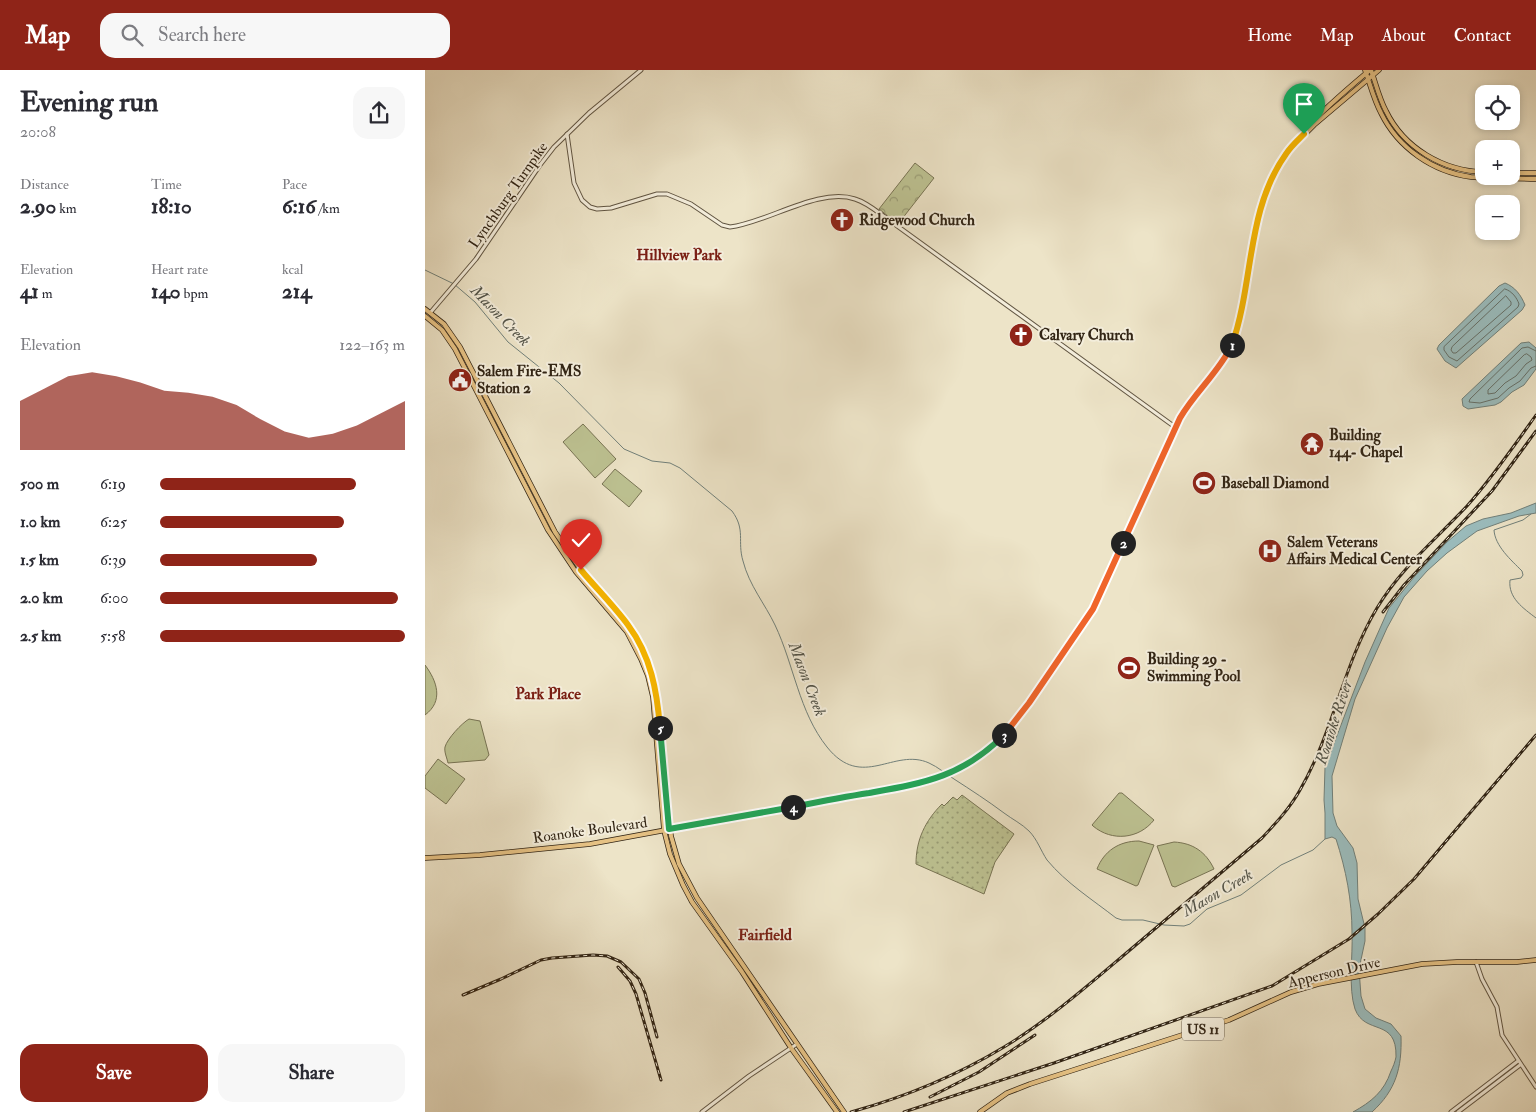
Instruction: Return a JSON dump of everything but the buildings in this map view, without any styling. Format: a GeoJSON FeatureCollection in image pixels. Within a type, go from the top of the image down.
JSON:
{"type":"FeatureCollection","features":[{"type":"Feature","properties":{"kind":"main road"},"geometry":{"type":"LineString","coordinates":[[1287,151],[1314,124],[1379,70]]}},
{"type":"Feature","properties":{"kind":"main road"},"geometry":{"type":"LineString","coordinates":[[1368,71],[1373,75],[1382,102],[1390,118],[1415,147],[1445,165],[1475,171]]}},
{"type":"Feature","properties":{"kind":"main road"},"geometry":{"type":"LineString","coordinates":[[1368,71],[1377,104],[1391,129],[1410,150],[1427,162],[1452,173],[1471,177],[1536,179]]}},
{"type":"Feature","properties":{"kind":"main road"},"geometry":{"type":"LineString","coordinates":[[1287,151],[1302,131],[1321,112],[1368,71]]}},
{"type":"Feature","properties":{"kind":"main road","name":"Roanoke Boulevard"},"geometry":{"type":"LineString","coordinates":[[425,858],[572,847],[911,785],[956,771],[987,750],[1010,728],[1029,703],[1093,609],[1175,426],[1191,400],[1219,367],[1232,346],[1263,200],[1274,173],[1287,151]]}},
{"type":"Feature","properties":{"kind":"main road"},"geometry":{"type":"LineString","coordinates":[[1520,173],[1536,173]]}},
{"type":"Feature","properties":{"kind":"main road"},"geometry":{"type":"LineString","coordinates":[[425,309],[443,324],[460,347],[541,506],[563,545],[581,570],[627,624],[645,654],[653,675],[657,697],[667,830],[689,885],[844,1112]]}},
{"type":"Feature","properties":{"kind":"main road","name":"Lynchburg Turnpike"},"geometry":{"type":"LineString","coordinates":[[425,317],[430,313]]}},
{"type":"Feature","properties":{"kind":"main road"},"geometry":{"type":"LineString","coordinates":[[425,317],[442,330],[455,349],[555,542],[576,572],[627,632],[641,659],[653,697],[670,854],[683,885],[692,902],[736,964],[791,1048],[837,1112]]}},
{"type":"Feature","properties":{"kind":"main road","name":"Apperson Drive"},"geometry":{"type":"LineString","coordinates":[[981,1112],[1007,1093],[1030,1084],[1229,1020],[1305,988],[1427,964],[1536,960]]}},
{"type":"Feature","properties":{"kind":"street","name":"Lynchburg Turnpike"},"geometry":{"type":"LineString","coordinates":[[430,313],[476,259],[549,153],[611,93],[640,71]]}},
{"type":"Feature","properties":{"kind":"street"},"geometry":{"type":"LineString","coordinates":[[567,134],[574,183],[582,200],[590,207],[597,209],[611,208],[663,193],[679,198],[730,227],[820,200],[844,197],[855,199],[882,215],[1175,426]]}},
{"type":"Feature","properties":{"kind":"street"},"geometry":{"type":"LineString","coordinates":[[1476,962],[1482,980],[1497,1007],[1502,1035],[1517,1061],[1536,1087]]}},
{"type":"Feature","properties":{"kind":"street"},"geometry":{"type":"LineString","coordinates":[[702,1112],[762,1067],[797,1044]]}},
{"type":"Feature","properties":{"kind":"street"},"geometry":{"type":"LineString","coordinates":[[1451,1112],[1517,1061]]}},
{"type":"Feature","properties":{"kind":"street"},"geometry":{"type":"LineString","coordinates":[[1458,1112],[1521,1065]]}},
{"type":"Feature","properties":{"kind":"green space"},"geometry":{"type":"Polygon","coordinates":[[[915,163],[934,178],[898,224],[879,209],[915,163]]]}},
{"type":"Feature","properties":{"kind":"green space"},"geometry":{"type":"Polygon","coordinates":[[[583,424],[616,459],[595,478],[563,442],[583,424]]]}},
{"type":"Feature","properties":{"kind":"green space"},"geometry":{"type":"Polygon","coordinates":[[[615,469],[642,491],[629,507],[602,484],[615,469]]]}},
{"type":"Feature","properties":{"kind":"green space"},"geometry":{"type":"Polygon","coordinates":[[[425,665],[433,678],[437,697],[435,704],[425,715],[425,665]]]}},
{"type":"Feature","properties":{"kind":"green space"},"geometry":{"type":"Polygon","coordinates":[[[469,719],[480,721],[489,755],[485,760],[448,763],[445,751],[446,744],[455,732],[469,719]]]}},
{"type":"Feature","properties":{"kind":"green space"},"geometry":{"type":"Polygon","coordinates":[[[438,759],[465,779],[446,804],[425,788],[425,776],[438,759]]]}},
{"type":"Feature","properties":{"kind":"green space"},"geometry":{"type":"Polygon","coordinates":[[[1119,793],[1122,793],[1154,820],[1141,831],[1125,836],[1108,834],[1093,826],[1119,793]]]}},
{"type":"Feature","properties":{"kind":"green space"},"geometry":{"type":"Polygon","coordinates":[[[962,795],[1014,834],[995,862],[984,894],[916,864],[920,839],[926,824],[942,804],[944,806],[953,797],[957,800],[962,795]]]}},
{"type":"Feature","properties":{"kind":"green space"},"geometry":{"type":"Polygon","coordinates":[[[1132,841],[1154,845],[1138,885],[1136,886],[1097,869],[1104,857],[1113,848],[1132,841]]]}},
{"type":"Feature","properties":{"kind":"green space"},"geometry":{"type":"Polygon","coordinates":[[[1174,842],[1193,846],[1203,853],[1214,869],[1175,887],[1172,886],[1157,846],[1174,842]]]}},
{"type":"Feature","properties":{"kind":"water"},"geometry":{"type":"Polygon","coordinates":[[[1505,283],[1515,289],[1522,298],[1525,305],[1522,310],[1456,368],[1445,361],[1437,349],[1439,345],[1499,286],[1505,283]]]}},
{"type":"Feature","properties":{"kind":"water"},"geometry":{"type":"Polygon","coordinates":[[[1529,342],[1536,348],[1536,369],[1524,385],[1495,405],[1468,409],[1463,406],[1462,399],[1521,343],[1529,342]]]}},
{"type":"Feature","properties":{"kind":"water"},"geometry":{"type":"Polygon","coordinates":[[[1536,503],[1536,513],[1519,516],[1477,531],[1447,553],[1427,571],[1404,597],[1387,628],[1355,699],[1332,776],[1333,813],[1337,826],[1353,848],[1357,863],[1358,899],[1365,928],[1365,941],[1359,969],[1361,996],[1365,1009],[1376,1018],[1391,1024],[1401,1036],[1401,1048],[1399,1068],[1387,1095],[1372,1112],[1353,1112],[1381,1091],[1396,1057],[1395,1045],[1391,1036],[1386,1031],[1366,1022],[1360,1017],[1353,1001],[1350,897],[1336,839],[1332,837],[1325,839],[1325,767],[1365,662],[1389,608],[1415,576],[1447,542],[1466,526],[1483,519],[1511,513],[1536,503]]]}},
{"type":"Feature","properties":{"kind":"waterway","name":"Mason Creek"},"geometry":{"type":"LineString","coordinates":[[425,270],[454,284],[475,302],[508,342],[559,383],[624,449],[652,461],[670,463],[680,468],[732,511],[739,524],[741,554],[746,570],[782,640],[803,704],[827,747],[840,760],[853,766],[865,767],[903,760],[929,763],[1026,828],[1054,868],[1080,891],[1116,918],[1122,920],[1143,920],[1164,925],[1184,926],[1190,924],[1207,909],[1241,895],[1281,865],[1313,850],[1325,839]]}},
{"type":"Feature","properties":{"kind":"waterway"},"geometry":{"type":"LineString","coordinates":[[1531,514],[1523,520],[1494,530],[1500,547],[1522,571],[1523,575],[1521,578],[1510,580],[1511,592],[1517,602],[1536,618]]}},
{"type":"Feature","properties":{"kind":"railway"},"geometry":{"type":"LineString","coordinates":[[851,1112],[891,1100],[949,1076],[986,1058],[1020,1037],[1080,992],[1262,838],[1278,821],[1300,790],[1321,746],[1355,652],[1365,630],[1386,594],[1407,567],[1467,506],[1503,462],[1536,415]]}},
{"type":"Feature","properties":{"kind":"railway"},"geometry":{"type":"LineString","coordinates":[[1383,612],[1404,585],[1492,491],[1536,431]]}},
{"type":"Feature","properties":{"kind":"railway"},"geometry":{"type":"LineString","coordinates":[[904,1112],[1054,1063],[1272,986],[1349,939],[1378,914],[1414,879],[1536,735]]}},
{"type":"Feature","properties":{"kind":"railway"},"geometry":{"type":"LineString","coordinates":[[463,995],[541,960],[593,955],[607,956],[621,962],[639,979],[645,993],[657,1037]]}},
{"type":"Feature","properties":{"kind":"railway"},"geometry":{"type":"LineString","coordinates":[[618,967],[630,981],[636,994],[661,1080]]}},
{"type":"Feature","properties":{"kind":"railway"},"geometry":{"type":"LineString","coordinates":[[930,1097],[979,1072],[1035,1035]]}},
{"type":"Feature","properties":{"kind":"place","name":"Ridgewood Church"},"geometry":{"type":"Point","coordinates":[842,220]}},
{"type":"Feature","properties":{"kind":"place","name":"Calvary Church"},"geometry":{"type":"Point","coordinates":[1021,335]}},
{"type":"Feature","properties":{"kind":"place","name":"Salem Fire-EMS Station 2"},"geometry":{"type":"Point","coordinates":[460,380]}},
{"type":"Feature","properties":{"kind":"place","name":"Building 144- Chapel"},"geometry":{"type":"Point","coordinates":[1312,444]}},
{"type":"Feature","properties":{"kind":"place","name":"Baseball Diamond"},"geometry":{"type":"Point","coordinates":[1204,483]}},
{"type":"Feature","properties":{"kind":"place","name":"Salem Veterans Affairs Medical Center"},"geometry":{"type":"Point","coordinates":[1270,551]}},
{"type":"Feature","properties":{"kind":"place","name":"Building 29 - Swimming Pool"},"geometry":{"type":"Point","coordinates":[1129,668]}},
{"type":"Feature","properties":{"kind":"district","name":"Hillview Park"},"geometry":{"type":"Point","coordinates":[679,254]}},
{"type":"Feature","properties":{"kind":"district","name":"Park Place"},"geometry":{"type":"Point","coordinates":[548,693]}},
{"type":"Feature","properties":{"kind":"district","name":"Fairfield"},"geometry":{"type":"Point","coordinates":[765,934]}},
{"type":"Feature","properties":{"kind":"route"},"geometry":{"type":"LineString","coordinates":[[581,570],[627,624],[642,647],[649,665],[657,697],[669,829],[911,785],[937,779],[966,765],[996,743],[1021,715],[1093,609],[1171,434],[1191,400],[1224,361],[1232,346],[1237,330],[1260,209],[1269,182],[1287,151],[1304,134]]}},
{"type":"Feature","properties":{"kind":"water label","name":"Roanoke River"},"geometry":{"type":"Point","coordinates":[1333,722]}}]}
